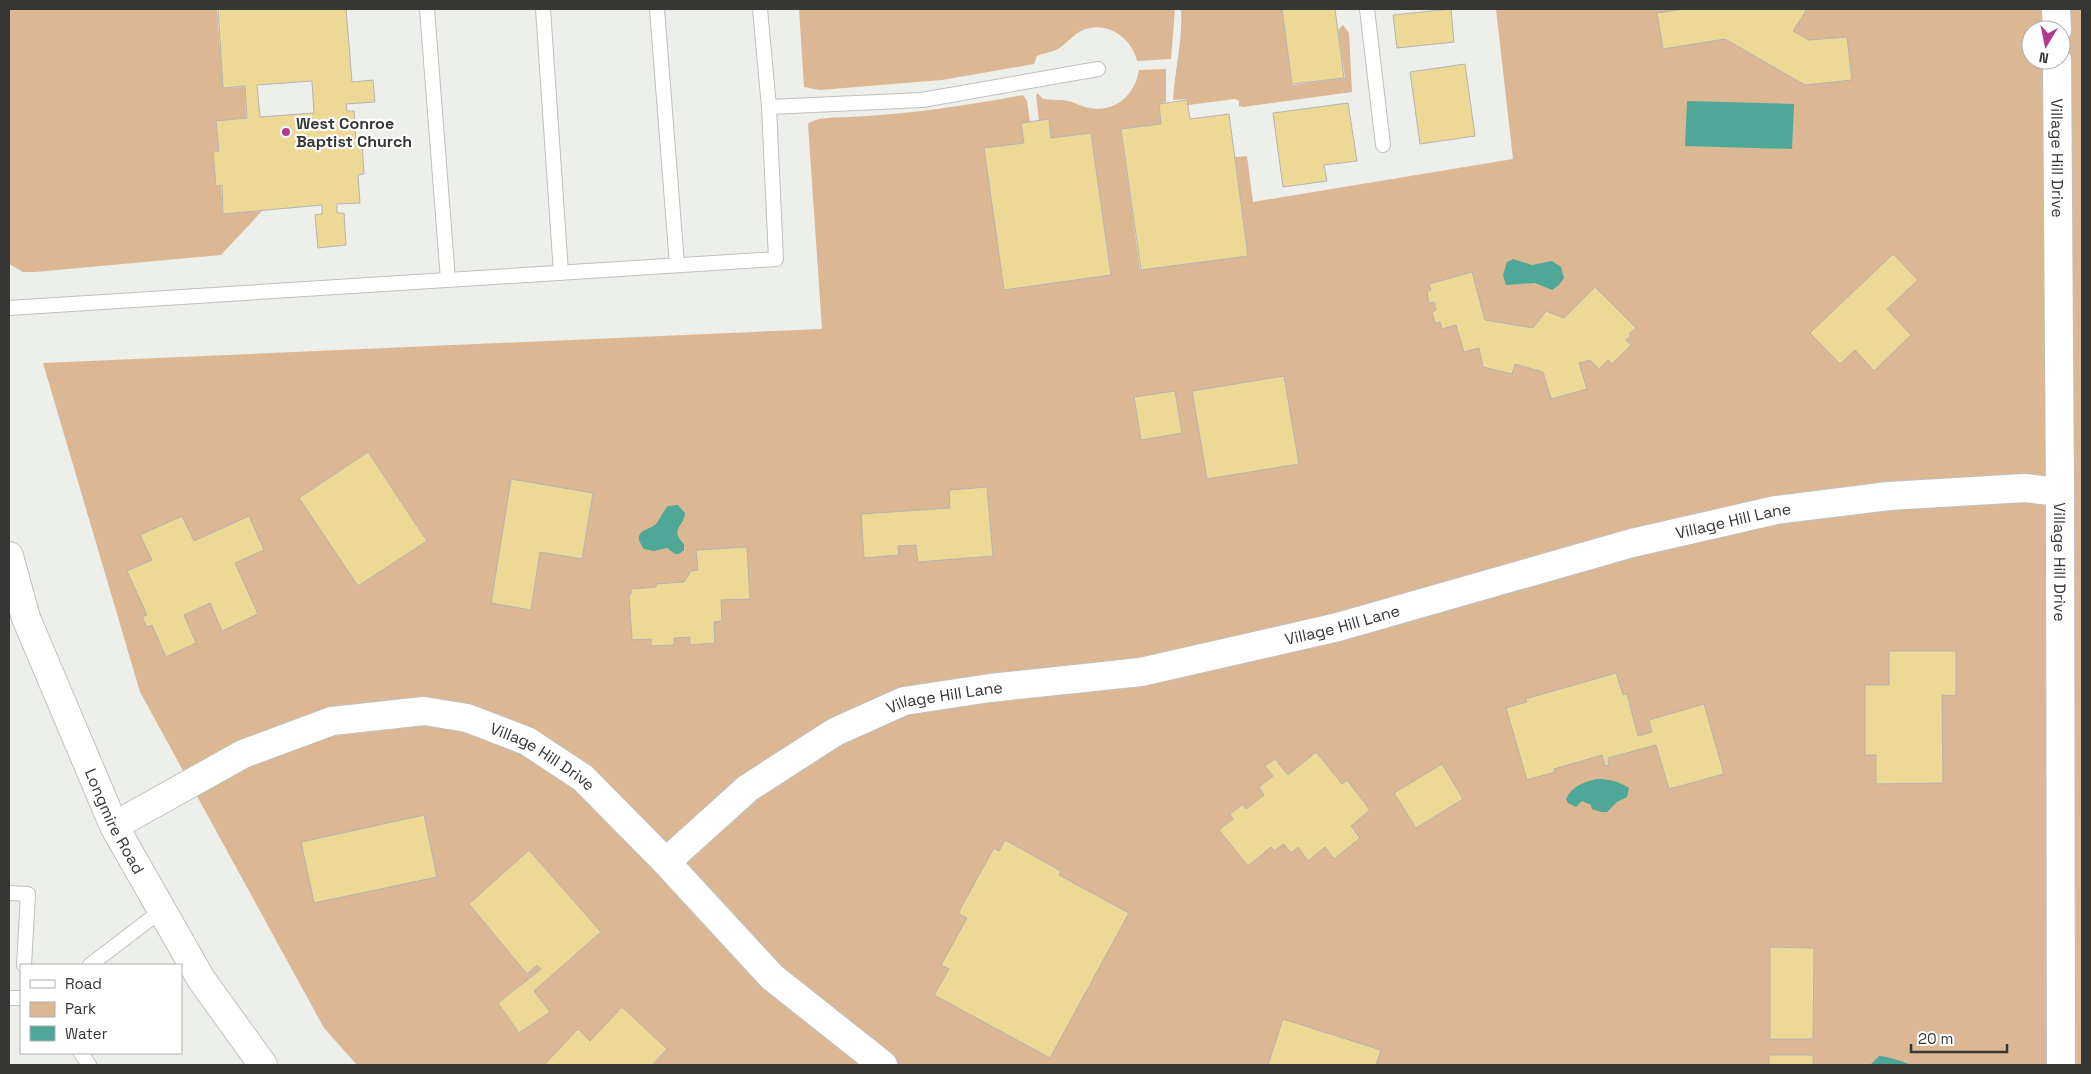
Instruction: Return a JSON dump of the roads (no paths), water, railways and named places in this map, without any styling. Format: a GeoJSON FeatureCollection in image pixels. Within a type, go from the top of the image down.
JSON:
{"type":"FeatureCollection","features":[{"type":"Feature","properties":{"kind":"street","name":"Village Hill Drive"},"geometry":{"type":"LineString","coordinates":[[2057,70],[2062,1065]]}},
{"type":"Feature","properties":{"kind":"street","name":"Village Hill Lane"},"geometry":{"type":"LineString","coordinates":[[666,862],[748,788],[835,732],[904,701],[990,688],[1141,672],[1338,626],[1632,543],[1776,510],[1888,496],[2025,488],[2060,492]]}},
{"type":"Feature","properties":{"kind":"street","name":"Longmire Road"},"geometry":{"type":"LineString","coordinates":[[9,556],[26,618],[114,826],[201,979],[263,1065]]}},
{"type":"Feature","properties":{"kind":"street","name":"Village Hill Drive"},"geometry":{"type":"LineString","coordinates":[[114,826],[243,754],[332,722],[424,711],[467,718],[527,741],[583,778],[666,862],[772,977],[882,1065]]}},
{"type":"Feature","properties":{"kind":"lane"},"geometry":{"type":"LineString","coordinates":[[427,9],[448,280]]}},
{"type":"Feature","properties":{"kind":"lane"},"geometry":{"type":"LineString","coordinates":[[543,9],[561,273]]}},
{"type":"Feature","properties":{"kind":"lane"},"geometry":{"type":"LineString","coordinates":[[657,9],[677,265]]}},
{"type":"Feature","properties":{"kind":"lane"},"geometry":{"type":"LineString","coordinates":[[9,308],[776,259],[769,107],[760,9]]}},
{"type":"Feature","properties":{"kind":"lane"},"geometry":{"type":"LineString","coordinates":[[1367,9],[1383,145]]}},
{"type":"Feature","properties":{"kind":"lane"},"geometry":{"type":"LineString","coordinates":[[769,107],[922,100],[1098,69]]}},
{"type":"Feature","properties":{"kind":"lane"},"geometry":{"type":"LineString","coordinates":[[9,893],[28,894],[24,964]]}},
{"type":"Feature","properties":{"kind":"lane"},"geometry":{"type":"LineString","coordinates":[[91,964],[162,910]]}},
{"type":"Feature","properties":{"kind":"lane"},"geometry":{"type":"LineString","coordinates":[[82,1054],[89,1065]]}},
{"type":"Feature","properties":{"kind":"water"},"geometry":{"type":"Polygon","coordinates":[[[1687,101],[1794,104],[1792,149],[1685,146],[1687,101]]]}},
{"type":"Feature","properties":{"kind":"water"},"geometry":{"type":"Polygon","coordinates":[[[1513,259],[1532,265],[1552,261],[1561,267],[1564,278],[1552,290],[1535,283],[1506,285],[1503,275],[1507,262],[1513,259]]]}},
{"type":"Feature","properties":{"kind":"water"},"geometry":{"type":"Polygon","coordinates":[[[678,505],[685,513],[677,531],[684,544],[684,550],[679,554],[675,554],[667,548],[654,551],[644,549],[640,542],[640,534],[657,523],[668,506],[678,505]]]}},
{"type":"Feature","properties":{"kind":"water"},"geometry":{"type":"Polygon","coordinates":[[[1597,779],[1606,779],[1629,788],[1627,797],[1617,802],[1607,812],[1592,809],[1591,805],[1582,801],[1576,807],[1568,803],[1566,799],[1575,788],[1583,783],[1597,779]]]}},
{"type":"Feature","properties":{"kind":"water"},"geometry":{"type":"Polygon","coordinates":[[[1879,1056],[1891,1058],[1911,1065],[1870,1065],[1879,1056]]]}},
{"type":"Feature","properties":{"kind":"place","name":"West Conroe Baptist Church"},"geometry":{"type":"Point","coordinates":[286,132]}}]}
